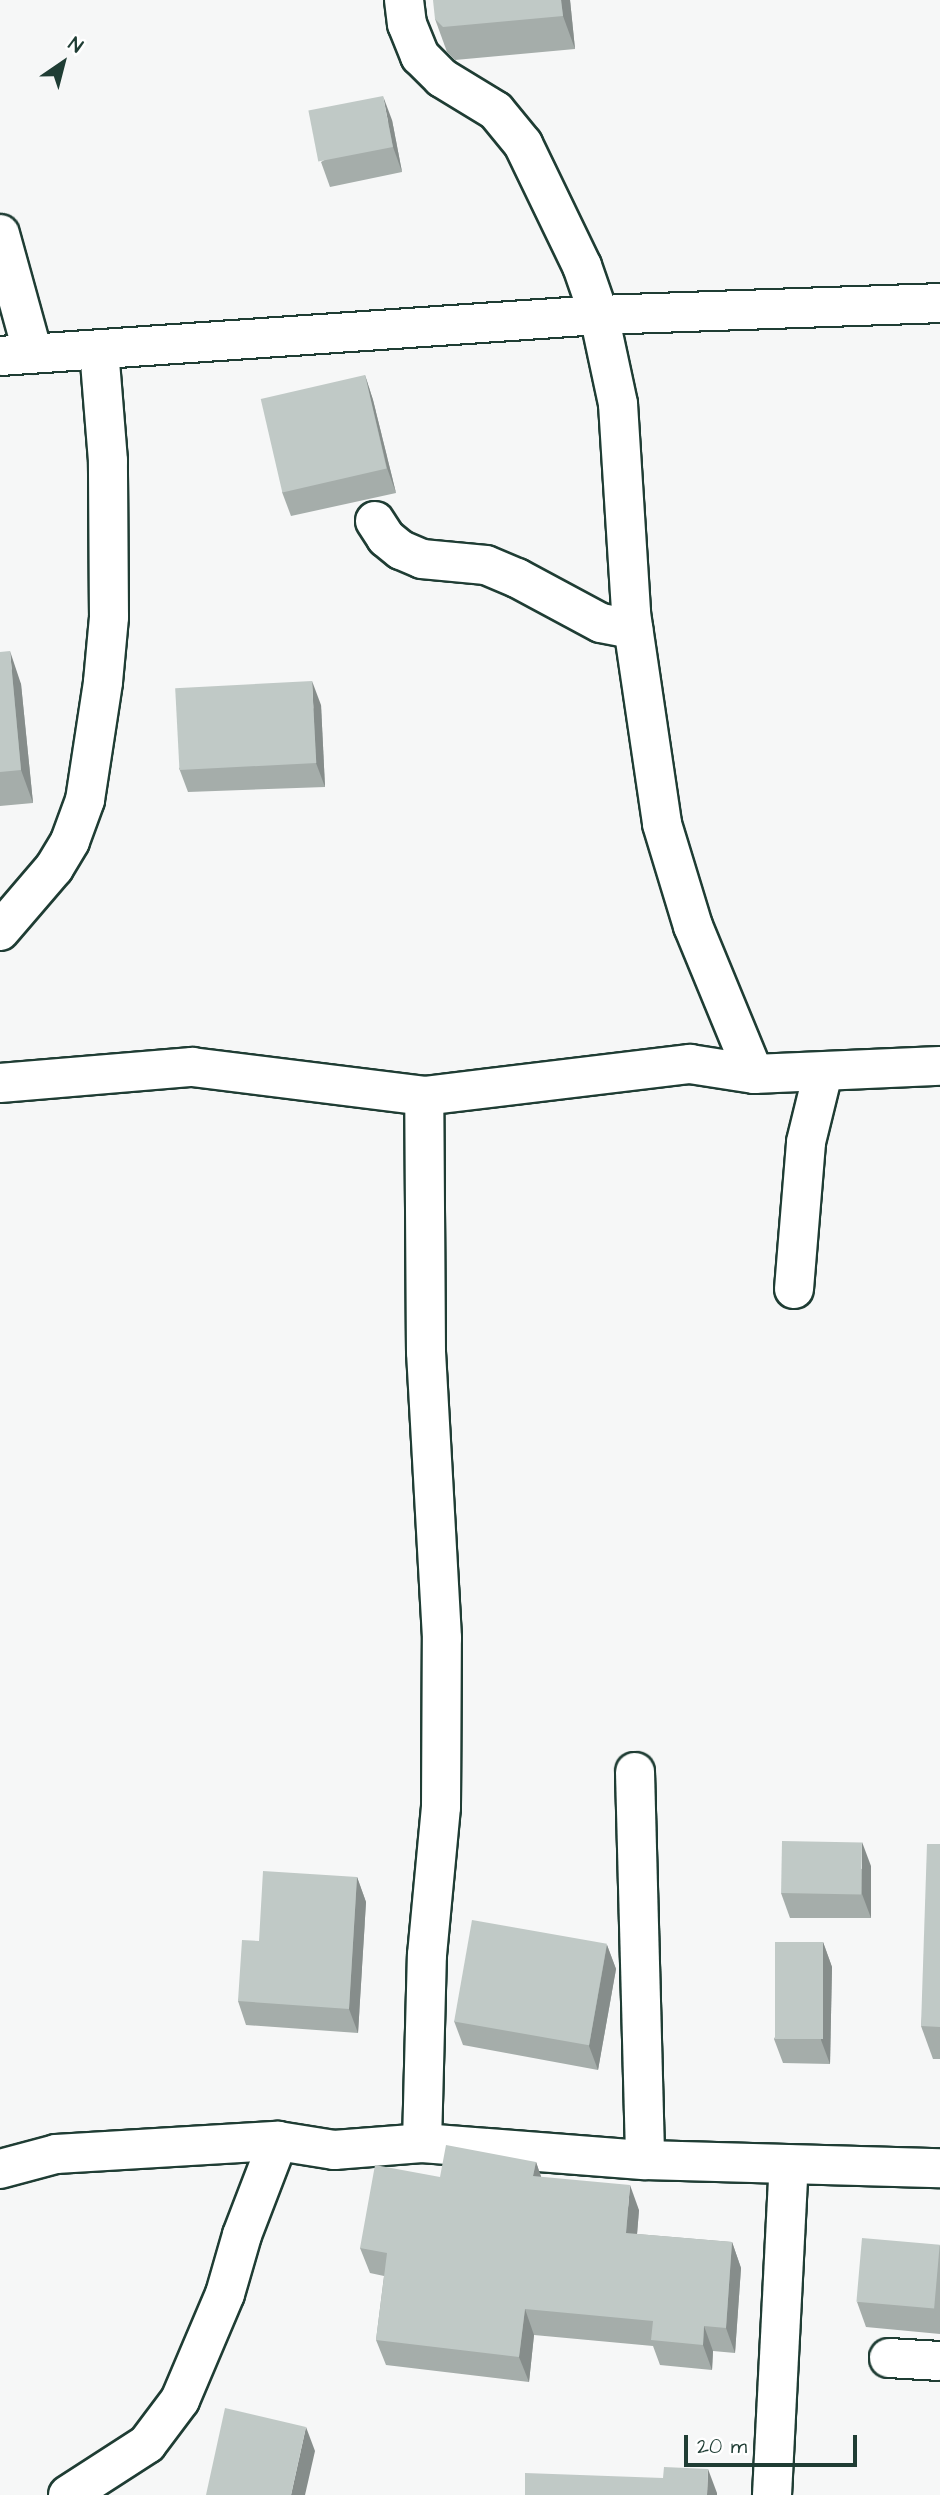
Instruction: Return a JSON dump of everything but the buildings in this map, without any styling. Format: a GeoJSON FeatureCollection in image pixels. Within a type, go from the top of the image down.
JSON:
{"type":"FeatureCollection","features":[{"type":"Feature","properties":{"kind":"street"},"geometry":{"type":"LineString","coordinates":[[404,0],[407,24],[421,55],[442,78],[496,111],[523,144],[582,266],[599,316],[618,404],[634,629],[662,824],[693,926],[754,1074]]}},
{"type":"Feature","properties":{"kind":"street"},"geometry":{"type":"LineString","coordinates":[[0,234],[16,355],[599,316],[940,303]]}},
{"type":"Feature","properties":{"kind":"street"},"geometry":{"type":"LineString","coordinates":[[0,931],[54,868],[70,841],[85,800],[103,682],[109,617],[108,461],[99,349]]}},
{"type":"Feature","properties":{"kind":"street"},"geometry":{"type":"LineString","coordinates":[[375,521],[386,538],[401,550],[422,559],[486,565],[517,578],[601,623],[634,629]]}},
{"type":"Feature","properties":{"kind":"street"},"geometry":{"type":"LineString","coordinates":[[0,1083],[192,1067],[424,1096],[690,1064],[754,1074],[940,1066]]}},
{"type":"Feature","properties":{"kind":"street"},"geometry":{"type":"LineString","coordinates":[[794,1289],[806,1142],[822,1073]]}},
{"type":"Feature","properties":{"kind":"street"},"geometry":{"type":"LineString","coordinates":[[422,2143],[427,1955],[441,1807],[442,1651],[426,1352],[424,1096]]}},
{"type":"Feature","properties":{"kind":"street"},"geometry":{"type":"LineString","coordinates":[[635,1772],[645,2160]]}},
{"type":"Feature","properties":{"kind":"street"},"geometry":{"type":"LineString","coordinates":[[68,2495],[147,2444],[180,2400],[225,2294],[242,2235],[278,2141]]}},
{"type":"Feature","properties":{"kind":"street"},"geometry":{"type":"LineString","coordinates":[[0,2169],[56,2154],[278,2141],[334,2150],[422,2143],[645,2160],[940,2168]]}},
{"type":"Feature","properties":{"kind":"street"},"geometry":{"type":"LineString","coordinates":[[772,2495],[789,2164]]}},
{"type":"Feature","properties":{"kind":"street"},"geometry":{"type":"LineString","coordinates":[[889,2358],[940,2361]]}}]}
